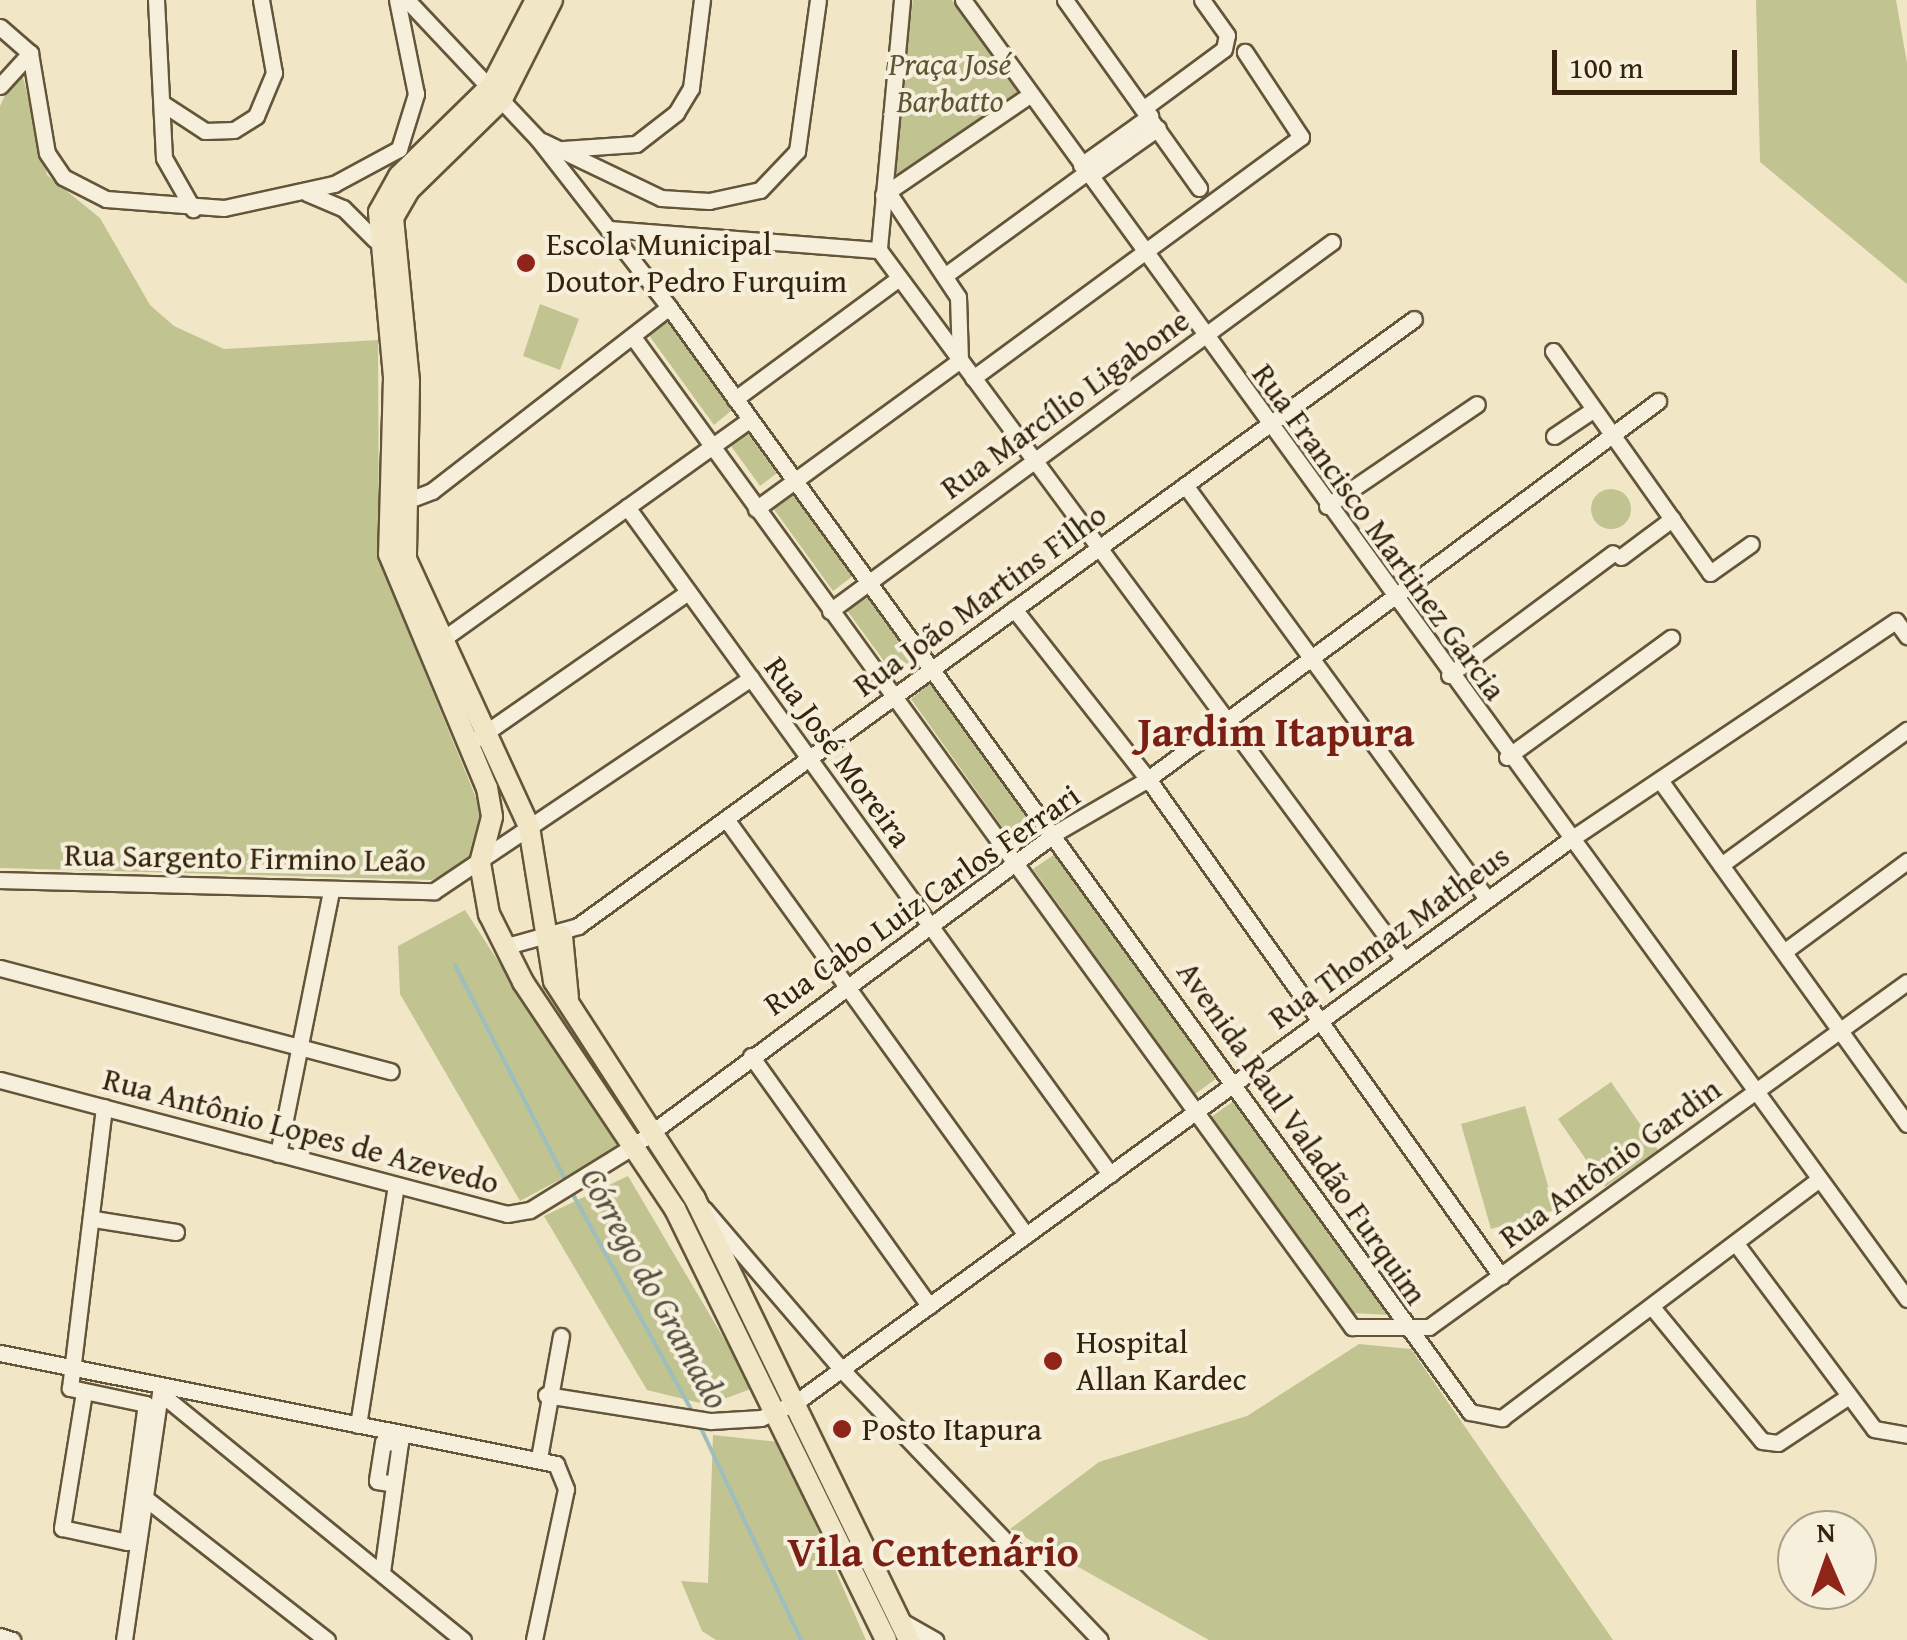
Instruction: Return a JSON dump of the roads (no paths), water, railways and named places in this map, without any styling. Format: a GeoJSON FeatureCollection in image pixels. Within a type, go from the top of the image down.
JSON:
{"type":"FeatureCollection","features":[{"type":"Feature","properties":{"kind":"main road"},"geometry":{"type":"LineString","coordinates":[[536,0],[497,92],[408,154],[394,198],[382,245],[394,378],[390,554],[477,738],[529,828],[557,932],[568,1006],[656,1128],[694,1199],[886,1640]]}},
{"type":"Feature","properties":{"kind":"main road"},"geometry":{"type":"LineString","coordinates":[[394,198],[497,92],[552,0]]}},
{"type":"Feature","properties":{"kind":"main road"},"geometry":{"type":"LineString","coordinates":[[382,245],[409,382],[406,559],[434,645]]}},
{"type":"Feature","properties":{"kind":"main road"},"geometry":{"type":"LineString","coordinates":[[477,738],[492,817],[480,863],[489,914],[632,1147],[675,1209],[787,1408],[908,1640]]}},
{"type":"Feature","properties":{"kind":"main road"},"geometry":{"type":"LineString","coordinates":[[675,1209],[694,1199]]}},
{"type":"Feature","properties":{"kind":"street"},"geometry":{"type":"LineString","coordinates":[[156,0],[164,158],[193,210]]}},
{"type":"Feature","properties":{"kind":"street"},"geometry":{"type":"LineString","coordinates":[[162,103],[205,131],[234,130],[256,116],[274,73],[260,0]]}},
{"type":"Feature","properties":{"kind":"street"},"geometry":{"type":"LineString","coordinates":[[0,28],[30,53],[47,153],[62,177],[106,199],[193,210],[306,192],[408,154],[416,94],[398,0]]}},
{"type":"Feature","properties":{"kind":"street","name":"Avenida Raul Valadão Furquim"},"geometry":{"type":"LineString","coordinates":[[407,0],[497,92],[669,307],[931,670],[1057,832],[1232,1086],[1409,1332]]}},
{"type":"Feature","properties":{"kind":"street"},"geometry":{"type":"LineString","coordinates":[[598,172],[636,144],[691,88],[702,0]]}},
{"type":"Feature","properties":{"kind":"street"},"geometry":{"type":"LineString","coordinates":[[536,138],[598,172],[684,202],[740,197],[775,180],[802,130],[818,0]]}},
{"type":"Feature","properties":{"kind":"street","name":"Rua Francisco Martinez Garcia"},"geometry":{"type":"LineString","coordinates":[[963,0],[1751,1095],[1907,1299]]}},
{"type":"Feature","properties":{"kind":"street"},"geometry":{"type":"LineString","coordinates":[[1065,0],[1199,188]]}},
{"type":"Feature","properties":{"kind":"street"},"geometry":{"type":"LineString","coordinates":[[947,274],[1086,171],[1224,49],[1227,35],[1202,0]]}},
{"type":"Feature","properties":{"kind":"street"},"geometry":{"type":"LineString","coordinates":[[903,5],[879,250],[1404,960]]}},
{"type":"Feature","properties":{"kind":"street"},"geometry":{"type":"LineString","coordinates":[[973,378],[1147,255],[1301,137],[1245,52]]}},
{"type":"Feature","properties":{"kind":"street"},"geometry":{"type":"LineString","coordinates":[[0,86],[30,53]]}},
{"type":"Feature","properties":{"kind":"street"},"geometry":{"type":"LineString","coordinates":[[884,195],[1031,94]]}},
{"type":"Feature","properties":{"kind":"street"},"geometry":{"type":"LineString","coordinates":[[559,149],[636,144]]}},
{"type":"Feature","properties":{"kind":"street"},"geometry":{"type":"LineString","coordinates":[[306,192],[342,208],[382,245]]}},
{"type":"Feature","properties":{"kind":"street"},"geometry":{"type":"LineString","coordinates":[[884,195],[947,274],[958,297],[960,360]]}},
{"type":"Feature","properties":{"kind":"street"},"geometry":{"type":"LineString","coordinates":[[610,230],[879,250]]}},
{"type":"Feature","properties":{"kind":"street","name":"Rua Marcílio Ligabone"},"geometry":{"type":"LineString","coordinates":[[830,611],[1332,242]]}},
{"type":"Feature","properties":{"kind":"street"},"geometry":{"type":"LineString","coordinates":[[736,399],[900,278]]}},
{"type":"Feature","properties":{"kind":"street"},"geometry":{"type":"LineString","coordinates":[[406,501],[432,491],[669,307]]}},
{"type":"Feature","properties":{"kind":"street","name":"Rua João Martins Filho"},"geometry":{"type":"LineString","coordinates":[[557,932],[726,819],[1414,319]]}},
{"type":"Feature","properties":{"kind":"street","name":"Avenida Raul Valadão Furquim"},"geometry":{"type":"LineString","coordinates":[[632,338],[1334,1310],[1366,1331],[1409,1332]]}},
{"type":"Feature","properties":{"kind":"street"},"geometry":{"type":"LineString","coordinates":[[1553,352],[1710,572],[1751,544]]}},
{"type":"Feature","properties":{"kind":"street"},"geometry":{"type":"LineString","coordinates":[[756,509],[960,360]]}},
{"type":"Feature","properties":{"kind":"street","name":"Rua Cabo Luiz Carlos Ferrari"},"geometry":{"type":"LineString","coordinates":[[632,1147],[1057,832],[1148,779],[1658,401]]}},
{"type":"Feature","properties":{"kind":"street"},"geometry":{"type":"LineString","coordinates":[[1327,506],[1477,404]]}},
{"type":"Feature","properties":{"kind":"street"},"geometry":{"type":"LineString","coordinates":[[1554,436],[1594,409]]}},
{"type":"Feature","properties":{"kind":"street"},"geometry":{"type":"LineString","coordinates":[[434,645],[750,419]]}},
{"type":"Feature","properties":{"kind":"street"},"geometry":{"type":"LineString","coordinates":[[1185,485],[1487,899]]}},
{"type":"Feature","properties":{"kind":"street","name":"Rua José Moreira"},"geometry":{"type":"LineString","coordinates":[[627,508],[1110,1174]]}},
{"type":"Feature","properties":{"kind":"street"},"geometry":{"type":"LineString","coordinates":[[1449,675],[1672,519]]}},
{"type":"Feature","properties":{"kind":"street"},"geometry":{"type":"LineString","coordinates":[[477,738],[688,592]]}},
{"type":"Feature","properties":{"kind":"street"},"geometry":{"type":"LineString","coordinates":[[1014,609],[1148,779],[1316,1024],[1500,1276]]}},
{"type":"Feature","properties":{"kind":"street","name":"Rua Thomaz Matheus"},"geometry":{"type":"LineString","coordinates":[[787,1408],[1568,841],[1748,727],[1896,621],[1907,636]]}},
{"type":"Feature","properties":{"kind":"street"},"geometry":{"type":"LineString","coordinates":[[1507,756],[1671,638]]}},
{"type":"Feature","properties":{"kind":"street","name":"Rua Sargento Firmino Leão"},"geometry":{"type":"LineString","coordinates":[[0,880],[434,891],[751,678]]}},
{"type":"Feature","properties":{"kind":"street"},"geometry":{"type":"LineString","coordinates":[[1721,865],[1907,730]]}},
{"type":"Feature","properties":{"kind":"street"},"geometry":{"type":"LineString","coordinates":[[1662,783],[1906,1122]]}},
{"type":"Feature","properties":{"kind":"street"},"geometry":{"type":"LineString","coordinates":[[726,819],[1026,1235]]}},
{"type":"Feature","properties":{"kind":"street"},"geometry":{"type":"LineString","coordinates":[[1784,951],[1907,861]]}},
{"type":"Feature","properties":{"kind":"street"},"geometry":{"type":"LineString","coordinates":[[278,1154],[306,1049],[332,890]]}},
{"type":"Feature","properties":{"kind":"street"},"geometry":{"type":"LineString","coordinates":[[506,946],[557,932]]}},
{"type":"Feature","properties":{"kind":"street"},"geometry":{"type":"LineString","coordinates":[[0,968],[391,1070]]}},
{"type":"Feature","properties":{"kind":"street","name":"Rua Antônio Gardin"},"geometry":{"type":"LineString","coordinates":[[1409,1332],[1500,1276],[1907,982]]}},
{"type":"Feature","properties":{"kind":"street"},"geometry":{"type":"LineString","coordinates":[[751,1056],[929,1306]]}},
{"type":"Feature","properties":{"kind":"street","name":"Rua Antônio Lopes de Azevedo"},"geometry":{"type":"LineString","coordinates":[[0,1080],[507,1214],[570,1189],[632,1147]]}},
{"type":"Feature","properties":{"kind":"street"},"geometry":{"type":"LineString","coordinates":[[84,1392],[62,1528],[127,1542],[146,1404],[70,1388],[94,1218],[104,1107]]}},
{"type":"Feature","properties":{"kind":"street"},"geometry":{"type":"LineString","coordinates":[[1409,1332],[1470,1412],[1502,1418],[1818,1180]]}},
{"type":"Feature","properties":{"kind":"street"},"geometry":{"type":"LineString","coordinates":[[358,1425],[396,1185]]}},
{"type":"Feature","properties":{"kind":"street"},"geometry":{"type":"LineString","coordinates":[[694,1199],[842,1370],[1100,1640]]}},
{"type":"Feature","properties":{"kind":"street"},"geometry":{"type":"LineString","coordinates":[[94,1218],[176,1232]]}},
{"type":"Feature","properties":{"kind":"street"},"geometry":{"type":"LineString","coordinates":[[1737,1244],[1883,1436],[1907,1435]]}},
{"type":"Feature","properties":{"kind":"street"},"geometry":{"type":"LineString","coordinates":[[1652,1307],[1762,1441],[1778,1443],[1849,1396]]}},
{"type":"Feature","properties":{"kind":"street"},"geometry":{"type":"LineString","coordinates":[[539,1458],[546,1395],[561,1336]]}},
{"type":"Feature","properties":{"kind":"street"},"geometry":{"type":"LineString","coordinates":[[0,1354],[161,1390],[539,1458],[565,1470],[534,1640]]}},
{"type":"Feature","properties":{"kind":"street"},"geometry":{"type":"LineString","coordinates":[[124,1640],[161,1390]]}},
{"type":"Feature","properties":{"kind":"street"},"geometry":{"type":"LineString","coordinates":[[161,1390],[463,1640]]}},
{"type":"Feature","properties":{"kind":"street"},"geometry":{"type":"LineString","coordinates":[[546,1395],[711,1422],[787,1408]]}},
{"type":"Feature","properties":{"kind":"street"},"geometry":{"type":"LineString","coordinates":[[382,1572],[394,1484]]}},
{"type":"Feature","properties":{"kind":"street"},"geometry":{"type":"LineString","coordinates":[[145,1498],[328,1640]]}},
{"type":"Feature","properties":{"kind":"street"},"geometry":{"type":"LineString","coordinates":[[898,1618],[935,1640]]}},
{"type":"Feature","properties":{"kind":"street"},"geometry":{"type":"LineString","coordinates":[[0,1636],[12,1640]]}},
{"type":"Feature","properties":{"kind":"waterway","name":"Córrego do Gramado"},"geometry":{"type":"LineString","coordinates":[[455,965],[567,1183]]}},
{"type":"Feature","properties":{"kind":"waterway"},"geometry":{"type":"LineString","coordinates":[[571,1191],[692,1411]]}},
{"type":"Feature","properties":{"kind":"waterway","name":"Córrego do Gramado"},"geometry":{"type":"LineString","coordinates":[[699,1424],[801,1640]]}},
{"type":"Feature","properties":{"kind":"place","name":"Escola Municipal Doutor Pedro Furquim"},"geometry":{"type":"Point","coordinates":[526,263]}},
{"type":"Feature","properties":{"kind":"place","name":"Hospital Allan Kardec"},"geometry":{"type":"Point","coordinates":[1053,1361]}},
{"type":"Feature","properties":{"kind":"place","name":"Posto Itapura"},"geometry":{"type":"Point","coordinates":[842,1429]}},
{"type":"Feature","properties":{"kind":"district","name":"Jardim Itapura"},"geometry":{"type":"Point","coordinates":[1276,731]}},
{"type":"Feature","properties":{"kind":"district","name":"Vila Centenário"},"geometry":{"type":"Point","coordinates":[933,1551]}},
{"type":"Feature","properties":{"kind":"park label","name":"Praça José Barbatto"},"geometry":{"type":"Point","coordinates":[950,84]}}]}
